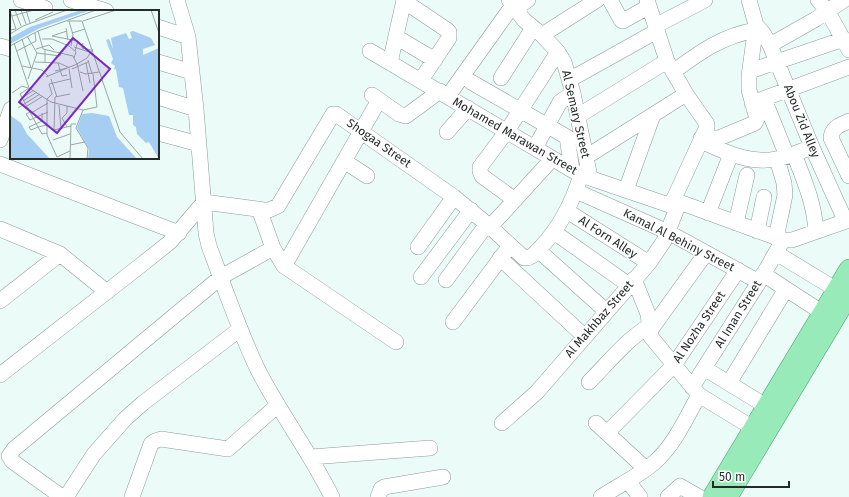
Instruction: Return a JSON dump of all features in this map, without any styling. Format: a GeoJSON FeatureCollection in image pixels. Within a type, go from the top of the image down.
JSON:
{"type":"FeatureCollection","features":[{"type":"Feature","properties":{"kind":"main road"},"geometry":{"type":"LineString","coordinates":[[728,497],[843,293],[849,269]]}},
{"type":"Feature","properties":{"kind":"main road"},"geometry":{"type":"LineString","coordinates":[[712,497],[823,313],[843,293]]}},
{"type":"Feature","properties":{"kind":"street"},"geometry":{"type":"LineString","coordinates":[[21,0],[46,6]]}},
{"type":"Feature","properties":{"kind":"street"},"geometry":{"type":"LineString","coordinates":[[71,0],[103,10]]}},
{"type":"Feature","properties":{"kind":"street"},"geometry":{"type":"LineString","coordinates":[[177,0],[188,37],[196,110],[206,233],[209,246],[240,329],[257,368],[278,405],[311,457],[332,497]]}},
{"type":"Feature","properties":{"kind":"street"},"geometry":{"type":"LineString","coordinates":[[390,63],[404,0],[449,32],[449,38],[421,80]]}},
{"type":"Feature","properties":{"kind":"street"},"geometry":{"type":"LineString","coordinates":[[284,266],[361,131],[375,97],[399,114],[406,116],[444,94],[513,5],[528,0]]}},
{"type":"Feature","properties":{"kind":"street"},"geometry":{"type":"LineString","coordinates":[[501,78],[538,32],[597,0]]}},
{"type":"Feature","properties":{"kind":"street"},"geometry":{"type":"LineString","coordinates":[[586,158],[686,94],[670,66],[648,4],[623,22],[620,20],[610,0]]}},
{"type":"Feature","properties":{"kind":"street"},"geometry":{"type":"LineString","coordinates":[[535,148],[560,102],[571,86],[656,29],[705,0]]}},
{"type":"Feature","properties":{"kind":"street"},"geometry":{"type":"LineString","coordinates":[[748,0],[756,27],[749,90],[758,101],[786,156],[811,197],[816,231]]}},
{"type":"Feature","properties":{"kind":"street"},"geometry":{"type":"LineString","coordinates":[[750,71],[777,61],[847,45],[828,12],[818,0]]}},
{"type":"Feature","properties":{"kind":"street"},"geometry":{"type":"LineString","coordinates":[[770,45],[828,12],[844,0]]}},
{"type":"Feature","properties":{"kind":"street","name":"Al Semary Street"},"geometry":{"type":"LineString","coordinates":[[513,5],[524,20],[558,52],[564,62],[578,116],[586,158],[581,174]]}},
{"type":"Feature","properties":{"kind":"street"},"geometry":{"type":"LineString","coordinates":[[578,116],[719,41],[756,27]]}},
{"type":"Feature","properties":{"kind":"street","name":"Abou Zid Alley"},"geometry":{"type":"LineString","coordinates":[[756,27],[763,33],[770,45],[812,147],[847,220]]}},
{"type":"Feature","properties":{"kind":"street"},"geometry":{"type":"LineString","coordinates":[[159,28],[188,37]]}},
{"type":"Feature","properties":{"kind":"street"},"geometry":{"type":"LineString","coordinates":[[396,37],[435,60]]}},
{"type":"Feature","properties":{"kind":"street"},"geometry":{"type":"LineString","coordinates":[[0,46],[10,49]]}},
{"type":"Feature","properties":{"kind":"street","name":"Mohamed Marawan Street"},"geometry":{"type":"LineString","coordinates":[[370,50],[552,159],[581,174],[626,190],[708,213],[757,231],[778,243],[843,293]]}},
{"type":"Feature","properties":{"kind":"street"},"geometry":{"type":"LineString","coordinates":[[515,200],[482,176],[480,167],[507,132],[558,52]]}},
{"type":"Feature","properties":{"kind":"street"},"geometry":{"type":"LineString","coordinates":[[159,62],[192,72]]}},
{"type":"Feature","properties":{"kind":"street"},"geometry":{"type":"LineString","coordinates":[[758,101],[849,67]]}},
{"type":"Feature","properties":{"kind":"street"},"geometry":{"type":"LineString","coordinates":[[471,82],[568,139],[581,174],[576,191],[567,211],[554,232],[538,250],[606,311]]}},
{"type":"Feature","properties":{"kind":"street","name":"Al Makhbaz Street"},"geometry":{"type":"LineString","coordinates":[[502,424],[537,392],[584,336],[649,263],[660,248],[668,232],[675,204],[707,124],[686,94]]}},
{"type":"Feature","properties":{"kind":"street"},"geometry":{"type":"LineString","coordinates":[[159,97],[196,110]]}},
{"type":"Feature","properties":{"kind":"street"},"geometry":{"type":"LineString","coordinates":[[701,140],[719,138],[755,123],[757,118],[758,101]]}},
{"type":"Feature","properties":{"kind":"street"},"geometry":{"type":"LineString","coordinates":[[447,132],[468,108]]}},
{"type":"Feature","properties":{"kind":"street"},"geometry":{"type":"LineString","coordinates":[[0,140],[10,112]]}},
{"type":"Feature","properties":{"kind":"street","name":"Shogaa Street"},"geometry":{"type":"LineString","coordinates":[[204,202],[264,210],[274,208],[282,203],[333,114],[336,114],[471,210],[524,258],[530,258],[538,250]]}},
{"type":"Feature","properties":{"kind":"street"},"geometry":{"type":"LineString","coordinates":[[626,190],[653,115]]}},
{"type":"Feature","properties":{"kind":"street"},"geometry":{"type":"LineString","coordinates":[[849,121],[834,128],[831,138],[849,176]]}},
{"type":"Feature","properties":{"kind":"street"},"geometry":{"type":"LineString","coordinates":[[159,132],[199,144]]}},
{"type":"Feature","properties":{"kind":"street"},"geometry":{"type":"LineString","coordinates":[[701,140],[731,154],[749,159],[786,156],[812,147]]}},
{"type":"Feature","properties":{"kind":"street"},"geometry":{"type":"LineString","coordinates":[[708,213],[731,154]]}},
{"type":"Feature","properties":{"kind":"street","name":"Al Iman Street"},"geometry":{"type":"LineString","coordinates":[[609,495],[646,469],[669,447],[704,368],[761,278],[778,243],[785,195],[784,183],[786,156]]}},
{"type":"Feature","properties":{"kind":"street"},"geometry":{"type":"LineString","coordinates":[[446,280],[489,225],[515,200],[552,159]]}},
{"type":"Feature","properties":{"kind":"street"},"geometry":{"type":"LineString","coordinates":[[344,161],[366,176]]}},
{"type":"Feature","properties":{"kind":"street"},"geometry":{"type":"LineString","coordinates":[[0,164],[178,233]]}},
{"type":"Feature","properties":{"kind":"street"},"geometry":{"type":"LineString","coordinates":[[736,223],[747,175]]}},
{"type":"Feature","properties":{"kind":"street","name":"Kamal Al Behiny Street"},"geometry":{"type":"LineString","coordinates":[[576,191],[668,232],[738,270],[786,289],[823,313]]}},
{"type":"Feature","properties":{"kind":"street"},"geometry":{"type":"LineString","coordinates":[[418,247],[454,197]]}},
{"type":"Feature","properties":{"kind":"street"},"geometry":{"type":"LineString","coordinates":[[757,231],[764,197]]}},
{"type":"Feature","properties":{"kind":"street"},"geometry":{"type":"LineString","coordinates":[[2,371],[107,292],[170,242],[204,202]]}},
{"type":"Feature","properties":{"kind":"street"},"geometry":{"type":"LineString","coordinates":[[259,209],[273,248],[284,266],[396,342]]}},
{"type":"Feature","properties":{"kind":"street"},"geometry":{"type":"LineString","coordinates":[[421,277],[471,210]]}},
{"type":"Feature","properties":{"kind":"street","name":"Al Forn Alley"},"geometry":{"type":"LineString","coordinates":[[567,211],[649,263]]}},
{"type":"Feature","properties":{"kind":"street"},"geometry":{"type":"LineString","coordinates":[[778,243],[792,240],[847,220]]}},
{"type":"Feature","properties":{"kind":"street"},"geometry":{"type":"LineString","coordinates":[[0,229],[60,254],[107,292]]}},
{"type":"Feature","properties":{"kind":"street"},"geometry":{"type":"LineString","coordinates":[[554,232],[631,282],[648,314],[651,337],[695,391],[753,428]]}},
{"type":"Feature","properties":{"kind":"street"},"geometry":{"type":"LineString","coordinates":[[453,322],[510,245]]}},
{"type":"Feature","properties":{"kind":"street"},"geometry":{"type":"LineString","coordinates":[[62,497],[12,461],[9,456],[10,453],[221,277],[273,248]]}},
{"type":"Feature","properties":{"kind":"street"},"geometry":{"type":"LineString","coordinates":[[590,382],[634,336],[649,329],[706,253]]}},
{"type":"Feature","properties":{"kind":"street"},"geometry":{"type":"LineString","coordinates":[[0,301],[60,254]]}},
{"type":"Feature","properties":{"kind":"street"},"geometry":{"type":"LineString","coordinates":[[500,258],[584,336]]}},
{"type":"Feature","properties":{"kind":"street","name":"Al Nozha Street"},"geometry":{"type":"LineString","coordinates":[[646,469],[601,428],[674,365],[738,270]]}},
{"type":"Feature","properties":{"kind":"street"},"geometry":{"type":"LineString","coordinates":[[729,383],[786,289]]}},
{"type":"Feature","properties":{"kind":"street"},"geometry":{"type":"LineString","coordinates":[[66,497],[94,454],[125,419],[143,403],[240,329]]}},
{"type":"Feature","properties":{"kind":"street"},"geometry":{"type":"LineString","coordinates":[[704,368],[766,406]]}},
{"type":"Feature","properties":{"kind":"street"},"geometry":{"type":"LineString","coordinates":[[132,497],[152,444],[155,441],[162,440],[228,449],[278,405]]}},
{"type":"Feature","properties":{"kind":"street"},"geometry":{"type":"LineString","coordinates":[[311,457],[430,448]]}},
{"type":"Feature","properties":{"kind":"street"},"geometry":{"type":"LineString","coordinates":[[378,497],[384,487],[443,477]]}},
{"type":"Feature","properties":{"kind":"street"},"geometry":{"type":"LineString","coordinates":[[628,481],[640,497]]}},
{"type":"Feature","properties":{"kind":"street"},"geometry":{"type":"LineString","coordinates":[[668,497],[680,486],[699,497]]}}]}
